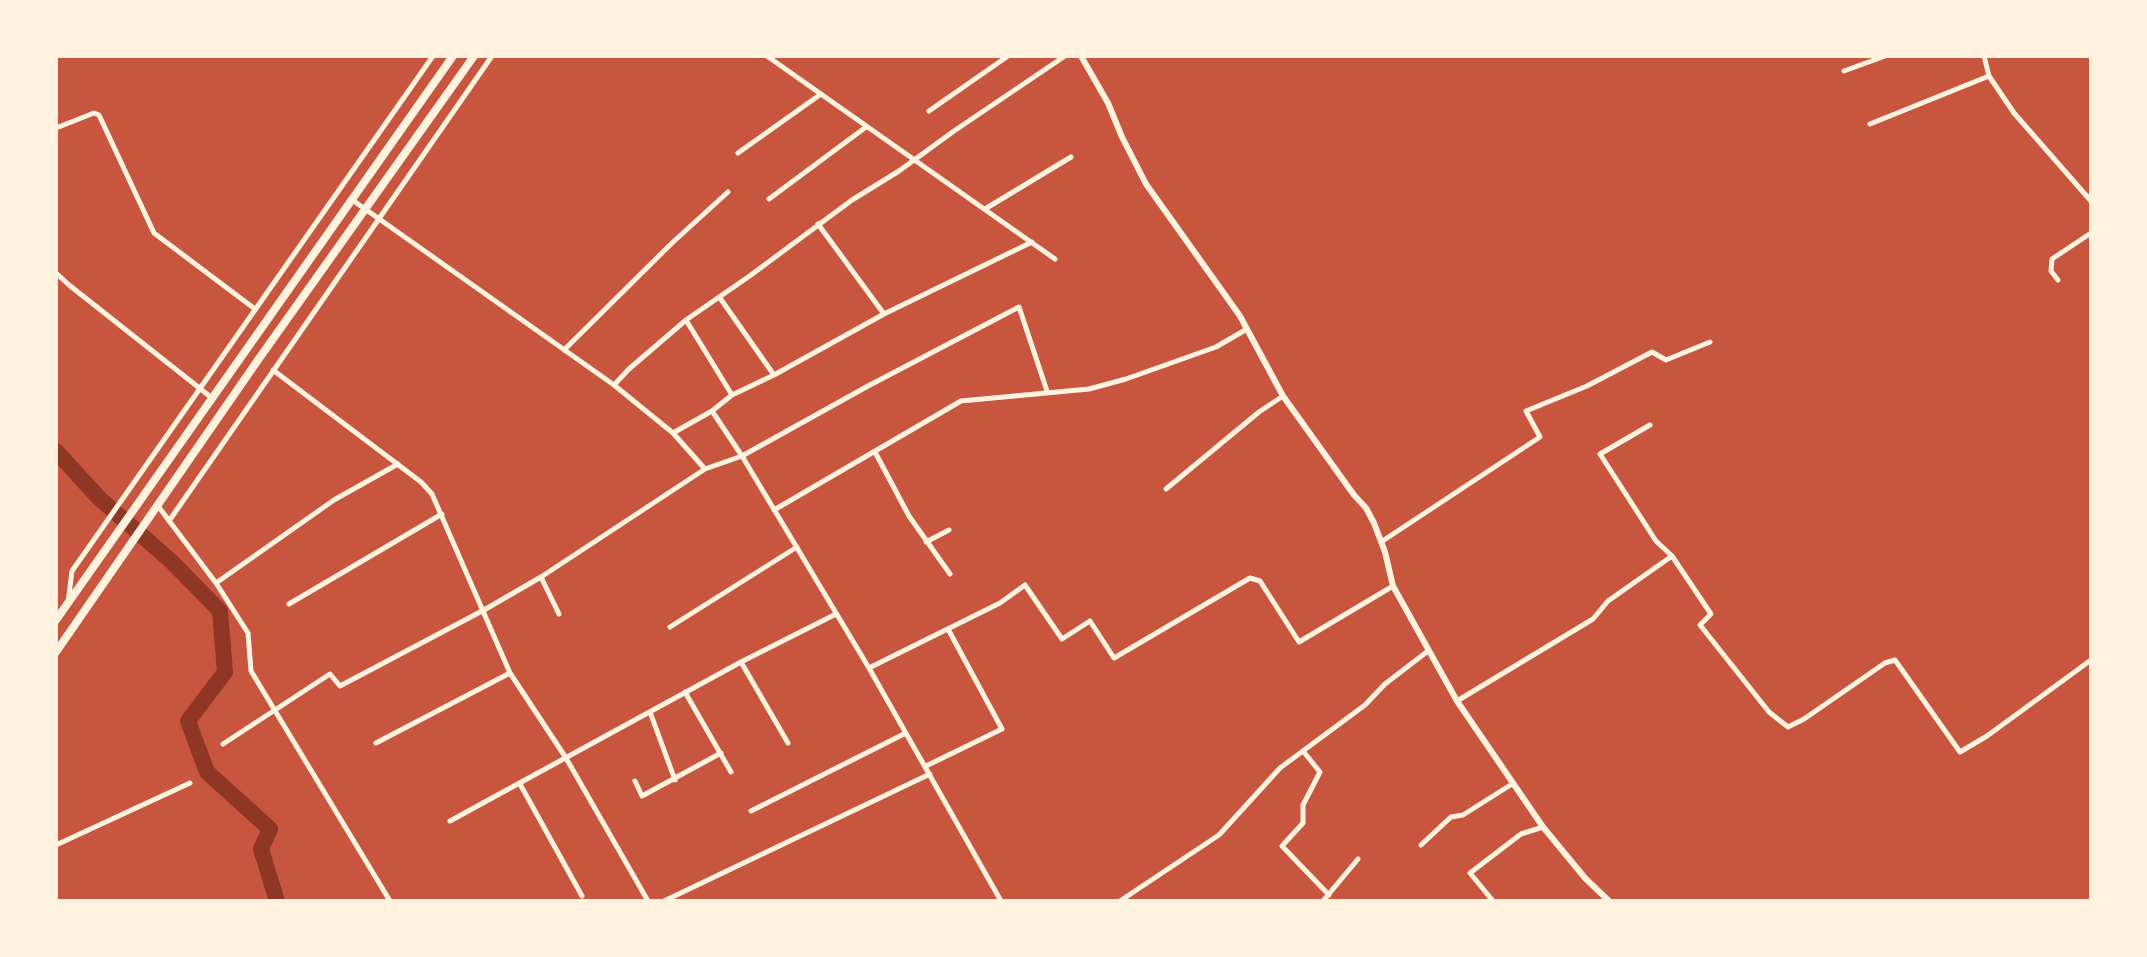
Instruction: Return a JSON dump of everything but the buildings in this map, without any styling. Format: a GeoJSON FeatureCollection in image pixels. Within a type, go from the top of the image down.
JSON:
{"type":"FeatureCollection","features":[{"type":"Feature","properties":{"kind":"highway"},"geometry":{"type":"LineString","coordinates":[[56,620],[453,56]]}},
{"type":"Feature","properties":{"kind":"highway"},"geometry":{"type":"LineString","coordinates":[[56,652],[474,56]]}},
{"type":"Feature","properties":{"kind":"street"},"geometry":{"type":"LineString","coordinates":[[68,604],[72,571],[433,56]]}},
{"type":"Feature","properties":{"kind":"street"},"geometry":{"type":"LineString","coordinates":[[169,521],[492,56]]}},
{"type":"Feature","properties":{"kind":"street"},"geometry":{"type":"LineString","coordinates":[[767,56],[1055,259]]}},
{"type":"Feature","properties":{"kind":"street"},"geometry":{"type":"LineString","coordinates":[[929,111],[1008,56]]}},
{"type":"Feature","properties":{"kind":"street"},"geometry":{"type":"LineString","coordinates":[[614,385],[686,320],[818,224],[1065,56]]}},
{"type":"Feature","properties":{"kind":"street"},"geometry":{"type":"LineString","coordinates":[[1081,56],[1108,103],[1146,184],[1247,329],[1283,396],[1366,508],[1381,542],[1393,586],[1457,701],[1543,827],[1585,878],[1609,901]]}},
{"type":"Feature","properties":{"kind":"street"},"geometry":{"type":"LineString","coordinates":[[1844,71],[1885,56]]}},
{"type":"Feature","properties":{"kind":"street"},"geometry":{"type":"LineString","coordinates":[[1984,56],[1989,76],[2014,113],[2091,201]]}},
{"type":"Feature","properties":{"kind":"street"},"geometry":{"type":"LineString","coordinates":[[1870,124],[1989,76]]}},
{"type":"Feature","properties":{"kind":"street"},"geometry":{"type":"LineString","coordinates":[[738,153],[821,94]]}},
{"type":"Feature","properties":{"kind":"street"},"geometry":{"type":"LineString","coordinates":[[56,128],[94,113],[99,115],[154,233],[255,309]]}},
{"type":"Feature","properties":{"kind":"street"},"geometry":{"type":"LineString","coordinates":[[769,199],[866,127]]}},
{"type":"Feature","properties":{"kind":"street"},"geometry":{"type":"LineString","coordinates":[[985,209],[1071,157]]}},
{"type":"Feature","properties":{"kind":"street"},"geometry":{"type":"LineString","coordinates":[[564,350],[728,192]]}},
{"type":"Feature","properties":{"kind":"street"},"geometry":{"type":"LineString","coordinates":[[351,199],[614,385],[673,433],[705,469]]}},
{"type":"Feature","properties":{"kind":"street"},"geometry":{"type":"LineString","coordinates":[[818,224],[884,314]]}},
{"type":"Feature","properties":{"kind":"street"},"geometry":{"type":"LineString","coordinates":[[2058,280],[2051,271],[2052,259],[2091,233]]}},
{"type":"Feature","properties":{"kind":"street"},"geometry":{"type":"LineString","coordinates":[[673,433],[712,411],[732,395],[884,314],[1032,242]]}},
{"type":"Feature","properties":{"kind":"street"},"geometry":{"type":"LineString","coordinates":[[56,273],[212,398]]}},
{"type":"Feature","properties":{"kind":"street"},"geometry":{"type":"LineString","coordinates":[[720,298],[774,375]]}},
{"type":"Feature","properties":{"kind":"street"},"geometry":{"type":"LineString","coordinates":[[223,744],[330,674],[340,686],[484,610],[541,577],[705,469],[742,456],[1019,307],[1047,391]]}},
{"type":"Feature","properties":{"kind":"street"},"geometry":{"type":"LineString","coordinates":[[686,320],[732,395]]}},
{"type":"Feature","properties":{"kind":"street"},"geometry":{"type":"LineString","coordinates":[[774,510],[961,401],[1089,389],[1216,347],[1247,329]]}},
{"type":"Feature","properties":{"kind":"street"},"geometry":{"type":"LineString","coordinates":[[1381,542],[1540,437],[1526,411],[1587,386],[1652,352],[1666,360],[1710,342]]}},
{"type":"Feature","properties":{"kind":"street"},"geometry":{"type":"LineString","coordinates":[[273,370],[398,464],[432,494],[510,673],[566,758],[648,901]]}},
{"type":"Feature","properties":{"kind":"street"},"geometry":{"type":"LineString","coordinates":[[1166,489],[1259,412],[1283,396]]}},
{"type":"Feature","properties":{"kind":"street"},"geometry":{"type":"LineString","coordinates":[[712,411],[869,668],[1001,901]]}},
{"type":"Feature","properties":{"kind":"street"},"geometry":{"type":"LineString","coordinates":[[1650,425],[1600,454],[1656,541],[1672,556],[1711,614],[1700,625],[1769,712],[1788,727],[1885,663],[1895,660],[1960,752],[1987,736],[2091,660]]}},
{"type":"Feature","properties":{"kind":"street"},"geometry":{"type":"LineString","coordinates":[[875,452],[926,542],[950,574]]}},
{"type":"Feature","properties":{"kind":"street"},"geometry":{"type":"LineString","coordinates":[[216,583],[334,500],[398,464]]}},
{"type":"Feature","properties":{"kind":"street"},"geometry":{"type":"LineString","coordinates":[[154,510],[169,521],[216,583],[248,633],[251,671],[390,901]]}},
{"type":"Feature","properties":{"kind":"street"},"geometry":{"type":"LineString","coordinates":[[289,604],[442,514]]}},
{"type":"Feature","properties":{"kind":"street"},"geometry":{"type":"LineString","coordinates":[[926,542],[949,530]]}},
{"type":"Feature","properties":{"kind":"street"},"geometry":{"type":"LineString","coordinates":[[670,627],[797,547]]}},
{"type":"Feature","properties":{"kind":"street"},"geometry":{"type":"LineString","coordinates":[[1457,701],[1593,619],[1608,601],[1672,556]]}},
{"type":"Feature","properties":{"kind":"street"},"geometry":{"type":"LineString","coordinates":[[541,577],[559,614]]}},
{"type":"Feature","properties":{"kind":"street"},"geometry":{"type":"LineString","coordinates":[[869,668],[1000,603],[1025,585],[1062,639],[1090,621],[1114,658],[1250,578],[1260,581],[1299,642],[1393,586]]}},
{"type":"Feature","properties":{"kind":"street"},"geometry":{"type":"LineString","coordinates":[[450,821],[685,692],[836,614]]}},
{"type":"Feature","properties":{"kind":"street"},"geometry":{"type":"LineString","coordinates":[[926,766],[1002,729],[948,629]]}},
{"type":"Feature","properties":{"kind":"street"},"geometry":{"type":"LineString","coordinates":[[1120,901],[1219,835],[1280,768],[1365,705],[1385,684],[1428,651]]}},
{"type":"Feature","properties":{"kind":"street"},"geometry":{"type":"LineString","coordinates":[[741,662],[788,743]]}},
{"type":"Feature","properties":{"kind":"street"},"geometry":{"type":"LineString","coordinates":[[376,743],[510,673]]}},
{"type":"Feature","properties":{"kind":"street"},"geometry":{"type":"LineString","coordinates":[[685,692],[731,772]]}},
{"type":"Feature","properties":{"kind":"street"},"geometry":{"type":"LineString","coordinates":[[650,712],[675,780]]}},
{"type":"Feature","properties":{"kind":"street"},"geometry":{"type":"LineString","coordinates":[[751,811],[906,733]]}},
{"type":"Feature","properties":{"kind":"street"},"geometry":{"type":"LineString","coordinates":[[1303,751],[1320,772],[1303,805],[1303,823],[1282,846],[1329,895]]}},
{"type":"Feature","properties":{"kind":"street"},"geometry":{"type":"LineString","coordinates":[[635,781],[642,796],[721,753]]}},
{"type":"Feature","properties":{"kind":"street"},"geometry":{"type":"LineString","coordinates":[[664,901],[930,774]]}},
{"type":"Feature","properties":{"kind":"street"},"geometry":{"type":"LineString","coordinates":[[56,845],[190,783]]}},
{"type":"Feature","properties":{"kind":"street"},"geometry":{"type":"LineString","coordinates":[[520,784],[582,896]]}},
{"type":"Feature","properties":{"kind":"street"},"geometry":{"type":"LineString","coordinates":[[1421,845],[1451,817],[1463,815],[1512,784]]}},
{"type":"Feature","properties":{"kind":"street"},"geometry":{"type":"LineString","coordinates":[[1493,901],[1470,873],[1521,834],[1543,827]]}},
{"type":"Feature","properties":{"kind":"street"},"geometry":{"type":"LineString","coordinates":[[1323,901],[1358,859]]}},
{"type":"Feature","properties":{"kind":"waterway"},"geometry":{"type":"LineString","coordinates":[[56,451],[99,498],[172,562],[220,611],[225,672],[188,721],[207,772],[270,829],[261,849],[277,901]]}}]}
